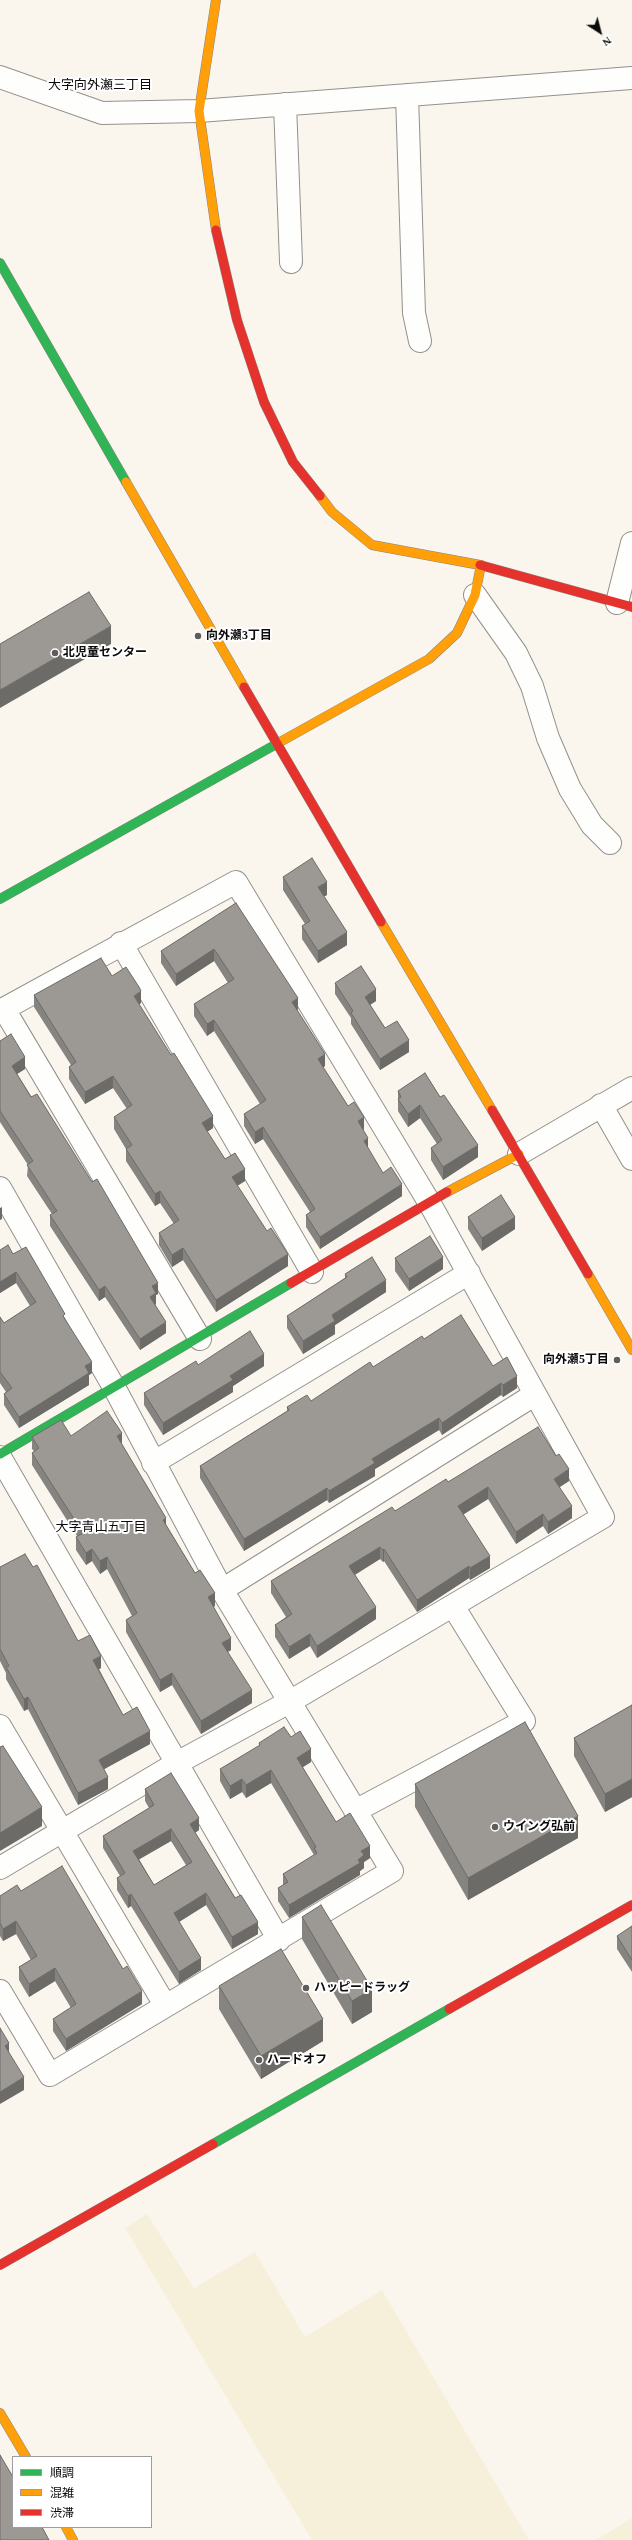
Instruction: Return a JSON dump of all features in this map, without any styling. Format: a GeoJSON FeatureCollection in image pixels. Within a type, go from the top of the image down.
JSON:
{"type":"FeatureCollection","features":[{"type":"Feature","properties":{"kind":"street"},"geometry":{"type":"LineString","coordinates":[[216,0],[199,111],[216,229],[237,320],[264,402],[293,462],[332,512],[372,545],[481,565],[624,605],[632,543]]}},
{"type":"Feature","properties":{"kind":"street"},"geometry":{"type":"LineString","coordinates":[[0,77],[102,113],[199,111],[632,78]]}},
{"type":"Feature","properties":{"kind":"street"},"geometry":{"type":"LineString","coordinates":[[407,95],[414,313],[420,341]]}},
{"type":"Feature","properties":{"kind":"street"},"geometry":{"type":"LineString","coordinates":[[285,104],[291,262]]}},
{"type":"Feature","properties":{"kind":"street"},"geometry":{"type":"LineString","coordinates":[[0,263],[277,744],[519,1154],[632,1350]]}},
{"type":"Feature","properties":{"kind":"street"},"geometry":{"type":"LineString","coordinates":[[0,899],[429,659],[457,633],[475,595],[481,565]]}},
{"type":"Feature","properties":{"kind":"street"},"geometry":{"type":"LineString","coordinates":[[475,595],[516,653],[529,680],[548,738],[570,789],[592,825],[610,843]]}},
{"type":"Feature","properties":{"kind":"street"},"geometry":{"type":"LineString","coordinates":[[0,1868],[62,1833],[177,1763],[291,1701],[602,1517],[429,1202],[236,882],[121,943],[2,1010],[200,1339]]}},
{"type":"Feature","properties":{"kind":"street"},"geometry":{"type":"LineString","coordinates":[[121,943],[312,1272]]}},
{"type":"Feature","properties":{"kind":"street"},"geometry":{"type":"LineString","coordinates":[[279,1940],[0,1456],[200,1339],[429,1202],[519,1154],[632,1088]]}},
{"type":"Feature","properties":{"kind":"street"},"geometry":{"type":"LineString","coordinates":[[601,1106],[632,1159]]}},
{"type":"Feature","properties":{"kind":"street"},"geometry":{"type":"LineString","coordinates":[[0,1188],[115,1389],[153,1463],[222,1590],[291,1701],[392,1871],[279,1940],[50,2075],[0,1991]]}},
{"type":"Feature","properties":{"kind":"street"},"geometry":{"type":"LineString","coordinates":[[153,1463],[469,1273]]}},
{"type":"Feature","properties":{"kind":"street"},"geometry":{"type":"LineString","coordinates":[[222,1590],[534,1395]]}},
{"type":"Feature","properties":{"kind":"street"},"geometry":{"type":"LineString","coordinates":[[355,1811],[524,1721],[453,1606]]}},
{"type":"Feature","properties":{"kind":"street"},"geometry":{"type":"LineString","coordinates":[[0,1726],[165,2006]]}},
{"type":"Feature","properties":{"kind":"street"},"geometry":{"type":"LineString","coordinates":[[0,2265],[632,1905]]}},
{"type":"Feature","properties":{"kind":"street"},"geometry":{"type":"LineString","coordinates":[[0,2413],[25,2456]]}},
{"type":"Feature","properties":{"kind":"street"},"geometry":{"type":"LineString","coordinates":[[67,2528],[74,2540]]}},
{"type":"Feature","properties":{"kind":"shaded area"},"geometry":{"type":"Polygon","coordinates":[[[147,2214],[194,2288],[255,2252],[305,2337],[382,2290],[529,2540],[312,2540],[125,2228],[147,2214]]]}},
{"type":"Feature","properties":{"kind":"shaded area"},"geometry":{"type":"Polygon","coordinates":[[[632,2518],[632,2540],[596,2540],[632,2518]]]}},
{"type":"Feature","properties":{"kind":"building"},"geometry":{"type":"Polygon","coordinates":[[[89,592],[111,626],[0,690],[0,644],[89,592]]]}},
{"type":"Feature","properties":{"kind":"building"},"geometry":{"type":"Polygon","coordinates":[[[312,858],[327,882],[318,887],[347,932],[318,951],[302,926],[310,921],[283,877],[312,858]]]}},
{"type":"Feature","properties":{"kind":"building"},"geometry":{"type":"Polygon","coordinates":[[[236,903],[298,998],[292,1002],[325,1054],[318,1059],[348,1106],[354,1102],[364,1117],[358,1121],[368,1138],[364,1141],[383,1173],[391,1167],[402,1184],[320,1237],[306,1215],[315,1209],[263,1127],[255,1132],[244,1114],[266,1100],[214,1020],[207,1024],[194,1004],[234,979],[214,949],[176,974],[161,951],[236,903]]]}},
{"type":"Feature","properties":{"kind":"building"},"geometry":{"type":"Polygon","coordinates":[[[101,958],[112,976],[126,967],[139,987],[141,991],[134,996],[171,1055],[174,1053],[213,1116],[202,1123],[225,1159],[235,1153],[245,1169],[232,1177],[267,1231],[271,1228],[288,1254],[216,1300],[183,1248],[172,1255],[159,1233],[179,1220],[160,1191],[155,1194],[126,1149],[132,1145],[114,1117],[132,1105],[113,1076],[85,1092],[69,1067],[76,1062],[34,995],[101,958]]]}},
{"type":"Feature","properties":{"kind":"building"},"geometry":{"type":"Polygon","coordinates":[[[361,966],[376,989],[365,997],[385,1028],[397,1021],[409,1040],[380,1059],[351,1013],[353,1011],[335,983],[361,966]]]}},
{"type":"Feature","properties":{"kind":"building"},"geometry":{"type":"Polygon","coordinates":[[[11,1034],[25,1057],[12,1066],[31,1097],[37,1094],[92,1182],[97,1179],[158,1283],[152,1286],[156,1293],[150,1297],[166,1322],[140,1339],[105,1286],[99,1290],[50,1215],[57,1211],[27,1165],[33,1161],[0,1111],[0,1041],[11,1034]]]}},
{"type":"Feature","properties":{"kind":"building"},"geometry":{"type":"Polygon","coordinates":[[[425,1073],[440,1097],[444,1095],[478,1145],[443,1167],[431,1148],[442,1140],[420,1105],[408,1114],[398,1099],[401,1097],[398,1091],[425,1073]]]}},
{"type":"Feature","properties":{"kind":"building"},"geometry":{"type":"Polygon","coordinates":[[[501,1195],[515,1217],[482,1238],[468,1217],[501,1195]]]}},
{"type":"Feature","properties":{"kind":"building"},"geometry":{"type":"Polygon","coordinates":[[[430,1236],[443,1257],[409,1279],[395,1258],[430,1236]]]}},
{"type":"Feature","properties":{"kind":"building"},"geometry":{"type":"Polygon","coordinates":[[[8,1245],[13,1254],[26,1247],[65,1314],[63,1316],[92,1362],[85,1366],[89,1373],[19,1417],[4,1394],[12,1388],[0,1372],[0,1317],[4,1323],[36,1302],[16,1272],[0,1282],[0,1250],[8,1245]]]}},
{"type":"Feature","properties":{"kind":"building"},"geometry":{"type":"Polygon","coordinates":[[[372,1257],[386,1280],[332,1315],[335,1321],[303,1341],[287,1316],[347,1277],[345,1274],[372,1257]]]}},
{"type":"Feature","properties":{"kind":"building"},"geometry":{"type":"Polygon","coordinates":[[[461,1315],[493,1366],[507,1357],[517,1376],[503,1385],[501,1383],[442,1423],[439,1418],[372,1459],[375,1463],[329,1491],[327,1488],[244,1539],[200,1466],[289,1410],[287,1407],[307,1395],[311,1401],[370,1362],[373,1367],[422,1336],[424,1339],[461,1315]]]}},
{"type":"Feature","properties":{"kind":"building"},"geometry":{"type":"Polygon","coordinates":[[[250,1331],[264,1354],[230,1376],[233,1380],[163,1423],[144,1393],[196,1361],[198,1365],[250,1331]]]}},
{"type":"Feature","properties":{"kind":"building"},"geometry":{"type":"Polygon","coordinates":[[[107,1411],[122,1433],[117,1436],[166,1518],[163,1520],[195,1573],[200,1570],[215,1593],[208,1597],[231,1638],[222,1643],[252,1690],[201,1721],[172,1673],[160,1680],[126,1620],[137,1613],[107,1557],[100,1561],[92,1549],[86,1553],[76,1537],[83,1533],[32,1453],[39,1448],[32,1437],[61,1420],[71,1436],[107,1411]]]}},
{"type":"Feature","properties":{"kind":"building"},"geometry":{"type":"Polygon","coordinates":[[[538,1427],[556,1456],[559,1454],[569,1469],[554,1479],[572,1506],[548,1522],[543,1514],[516,1532],[488,1487],[458,1506],[490,1556],[470,1568],[469,1566],[417,1600],[384,1549],[383,1550],[380,1547],[349,1566],[376,1607],[317,1646],[310,1634],[289,1647],[275,1625],[292,1614],[271,1581],[392,1507],[395,1511],[446,1479],[448,1482],[538,1427]]]}},
{"type":"Feature","properties":{"kind":"building"},"geometry":{"type":"Polygon","coordinates":[[[25,1554],[33,1567],[37,1565],[78,1641],[90,1635],[101,1656],[93,1660],[123,1715],[137,1707],[150,1731],[99,1760],[108,1777],[78,1793],[28,1697],[24,1699],[6,1667],[9,1666],[0,1649],[0,1567],[25,1554]]]}},
{"type":"Feature","properties":{"kind":"building"},"geometry":{"type":"Polygon","coordinates":[[[632,1705],[632,1779],[605,1794],[574,1738],[632,1705]]]}},
{"type":"Feature","properties":{"kind":"building"},"geometry":{"type":"Polygon","coordinates":[[[525,1722],[578,1816],[468,1878],[415,1784],[525,1722]]]}},
{"type":"Feature","properties":{"kind":"building"},"geometry":{"type":"Polygon","coordinates":[[[284,1727],[291,1737],[300,1731],[311,1749],[297,1758],[336,1822],[350,1813],[370,1846],[361,1851],[364,1855],[358,1860],[360,1863],[289,1905],[278,1888],[288,1882],[283,1874],[317,1853],[314,1848],[316,1847],[271,1770],[246,1785],[242,1779],[230,1786],[220,1769],[260,1745],[259,1743],[284,1727]]]}},
{"type":"Feature","properties":{"kind":"building"},"geometry":{"type":"Polygon","coordinates":[[[3,1746],[42,1807],[0,1833],[0,1747],[3,1746]]]}},
{"type":"Feature","properties":{"kind":"building"},"geometry":{"type":"Polygon","coordinates":[[[171,1773],[199,1818],[190,1824],[235,1898],[241,1895],[258,1922],[232,1937],[206,1893],[174,1913],[201,1958],[179,1972],[131,1894],[128,1896],[117,1878],[125,1873],[103,1836],[154,1805],[145,1789],[171,1773]],[[171,1829],[133,1851],[154,1885],[192,1862],[171,1829]]]}},
{"type":"Feature","properties":{"kind":"building"},"geometry":{"type":"Polygon","coordinates":[[[62,1866],[123,1969],[127,1966],[142,1991],[66,2039],[53,2019],[76,2004],[55,1968],[29,1984],[19,1967],[37,1956],[16,1921],[3,1929],[0,1923],[0,1896],[17,1885],[21,1891],[62,1866]]]}},
{"type":"Feature","properties":{"kind":"building"},"geometry":{"type":"Polygon","coordinates":[[[321,1905],[372,1989],[352,2001],[302,1917],[321,1905]]]}},
{"type":"Feature","properties":{"kind":"building"},"geometry":{"type":"Polygon","coordinates":[[[632,1926],[632,1960],[617,1936],[632,1926]]]}},
{"type":"Feature","properties":{"kind":"building"},"geometry":{"type":"Polygon","coordinates":[[[281,1949],[323,2019],[261,2056],[219,1986],[281,1949]]]}},
{"type":"Feature","properties":{"kind":"building"},"geometry":{"type":"Polygon","coordinates":[[[0,2028],[9,2043],[5,2046],[24,2077],[0,2092],[0,2028]]]}},
{"type":"Feature","properties":{"kind":"building"},"geometry":{"type":"Polygon","coordinates":[[[0,2455],[12,2475],[12,2528],[43,2528],[49,2540],[0,2540],[0,2455]]]}},
{"type":"Feature","properties":{"kind":"traffic: fast"},"geometry":{"type":"LineString","coordinates":[[0,263],[126,482]]}},
{"type":"Feature","properties":{"kind":"traffic: fast"},"geometry":{"type":"LineString","coordinates":[[0,899],[280,742]]}},
{"type":"Feature","properties":{"kind":"traffic: fast"},"geometry":{"type":"LineString","coordinates":[[0,1454],[291,1283]]}},
{"type":"Feature","properties":{"kind":"traffic: fast"},"geometry":{"type":"LineString","coordinates":[[213,2144],[449,2009]]}},
{"type":"Feature","properties":{"kind":"traffic: slow"},"geometry":{"type":"LineString","coordinates":[[216,0],[199,111],[216,230]]}},
{"type":"Feature","properties":{"kind":"traffic: slow"},"geometry":{"type":"LineString","coordinates":[[126,482],[244,687]]}},
{"type":"Feature","properties":{"kind":"traffic: slow"},"geometry":{"type":"LineString","coordinates":[[320,496],[332,512],[372,545],[480,565]]}},
{"type":"Feature","properties":{"kind":"traffic: slow"},"geometry":{"type":"LineString","coordinates":[[280,742],[429,659],[457,633],[475,595],[481,565]]}},
{"type":"Feature","properties":{"kind":"traffic: slow"},"geometry":{"type":"LineString","coordinates":[[381,922],[492,1110]]}},
{"type":"Feature","properties":{"kind":"traffic: slow"},"geometry":{"type":"LineString","coordinates":[[447,1192],[519,1154]]}},
{"type":"Feature","properties":{"kind":"traffic: slow"},"geometry":{"type":"LineString","coordinates":[[588,1274],[632,1350]]}},
{"type":"Feature","properties":{"kind":"traffic: slow"},"geometry":{"type":"LineString","coordinates":[[0,2413],[25,2456]]}},
{"type":"Feature","properties":{"kind":"traffic: slow"},"geometry":{"type":"LineString","coordinates":[[67,2528],[73,2540]]}},
{"type":"Feature","properties":{"kind":"traffic: jam"},"geometry":{"type":"LineString","coordinates":[[216,230],[237,320],[264,402],[293,462],[320,496]]}},
{"type":"Feature","properties":{"kind":"traffic: jam"},"geometry":{"type":"LineString","coordinates":[[480,565],[632,607]]}},
{"type":"Feature","properties":{"kind":"traffic: jam"},"geometry":{"type":"LineString","coordinates":[[244,687],[381,922]]}},
{"type":"Feature","properties":{"kind":"traffic: jam"},"geometry":{"type":"LineString","coordinates":[[492,1110],[588,1274]]}},
{"type":"Feature","properties":{"kind":"traffic: jam"},"geometry":{"type":"LineString","coordinates":[[291,1283],[447,1192]]}},
{"type":"Feature","properties":{"kind":"traffic: jam"},"geometry":{"type":"LineString","coordinates":[[449,2009],[632,1905]]}},
{"type":"Feature","properties":{"kind":"traffic: jam"},"geometry":{"type":"LineString","coordinates":[[0,2265],[213,2144]]}},
{"type":"Feature","properties":{"kind":"place","name":"向外瀬3丁目"},"geometry":{"type":"Point","coordinates":[198,636]}},
{"type":"Feature","properties":{"kind":"place","name":"北児童センター"},"geometry":{"type":"Point","coordinates":[55,653]}},
{"type":"Feature","properties":{"kind":"place","name":"向外瀬5丁目"},"geometry":{"type":"Point","coordinates":[617,1360]}},
{"type":"Feature","properties":{"kind":"place","name":"ウイング弘前"},"geometry":{"type":"Point","coordinates":[495,1827]}},
{"type":"Feature","properties":{"kind":"place","name":"ハッピードラッグ"},"geometry":{"type":"Point","coordinates":[306,1988]}},
{"type":"Feature","properties":{"kind":"place","name":"ハードオフ"},"geometry":{"type":"Point","coordinates":[259,2060]}},
{"type":"Feature","properties":{"kind":"district","name":"大字向外瀬三丁目"},"geometry":{"type":"Point","coordinates":[100,86]}},
{"type":"Feature","properties":{"kind":"district","name":"大字青山五丁目"},"geometry":{"type":"Point","coordinates":[101,1528]}}]}
